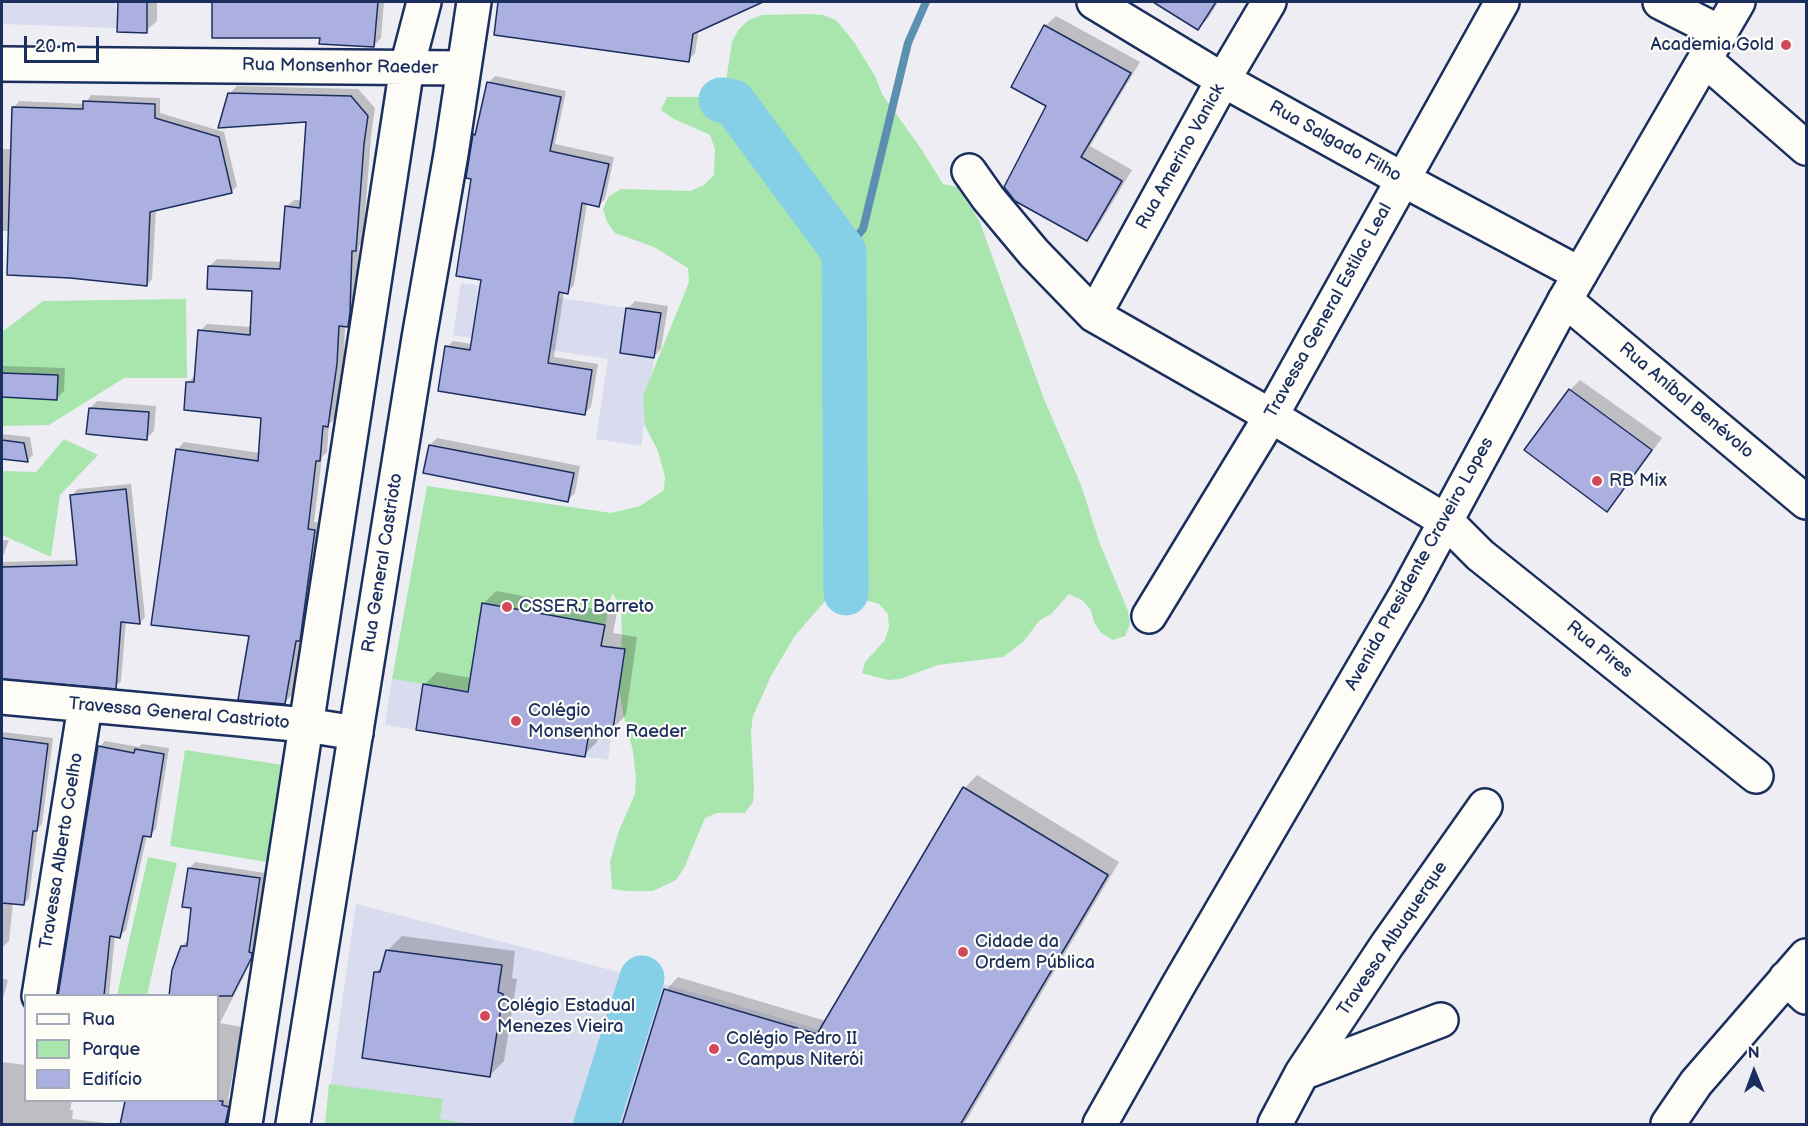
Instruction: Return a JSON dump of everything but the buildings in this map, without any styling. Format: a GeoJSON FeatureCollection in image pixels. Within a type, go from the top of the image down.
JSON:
{"type":"FeatureCollection","features":[{"type":"Feature","properties":{"kind":"street"},"geometry":{"type":"LineString","coordinates":[[245,1125],[407,67],[424,2]]}},
{"type":"Feature","properties":{"kind":"street","name":"Rua General Castrioto"},"geometry":{"type":"LineString","coordinates":[[293,1125],[474,2]]}},
{"type":"Feature","properties":{"kind":"street","name":"Rua Salgado Filho"},"geometry":{"type":"LineString","coordinates":[[1094,2],[1223,80],[1402,179],[1572,287]]}},
{"type":"Feature","properties":{"kind":"street","name":"Rua Amerino Vanick"},"geometry":{"type":"LineString","coordinates":[[1094,315],[1223,80],[1269,2]]}},
{"type":"Feature","properties":{"kind":"street","name":"Travessa General Estilac Leal"},"geometry":{"type":"LineString","coordinates":[[1149,616],[1271,416],[1502,2]]}},
{"type":"Feature","properties":{"kind":"street"},"geometry":{"type":"LineString","coordinates":[[1660,2],[1713,47],[1806,148]]}},
{"type":"Feature","properties":{"kind":"street","name":"Avenida Presidente Craveiro Lopes"},"geometry":{"type":"LineString","coordinates":[[1100,1125],[1179,984],[1407,593],[1572,287],[1738,2]]}},
{"type":"Feature","properties":{"kind":"street","name":"Rua Monsenhor Raeder"},"geometry":{"type":"LineString","coordinates":[[2,64],[463,68]]}},
{"type":"Feature","properties":{"kind":"street","name":"Rua Pires"},"geometry":{"type":"LineString","coordinates":[[969,171],[988,198],[1034,253],[1094,315],[1271,416],[1446,521],[1480,555],[1756,776]]}},
{"type":"Feature","properties":{"kind":"street","name":"Rua Aníbal Benévolo"},"geometry":{"type":"LineString","coordinates":[[1572,287],[1806,502]]}},
{"type":"Feature","properties":{"kind":"street","name":"Travessa General Castrioto"},"geometry":{"type":"LineString","coordinates":[[2,697],[306,725],[356,733]]}},
{"type":"Feature","properties":{"kind":"street","name":"Travessa Alberto Coelho"},"geometry":{"type":"LineString","coordinates":[[39,994],[85,706]]}},
{"type":"Feature","properties":{"kind":"street","name":"Travessa Albuquerque"},"geometry":{"type":"LineString","coordinates":[[1275,1125],[1302,1073],[1485,806]]}},
{"type":"Feature","properties":{"kind":"street"},"geometry":{"type":"LineString","coordinates":[[1668,1125],[1696,1083],[1800,977]]}},
{"type":"Feature","properties":{"kind":"street"},"geometry":{"type":"LineString","coordinates":[[1302,1073],[1441,1020]]}},
{"type":"Feature","properties":{"kind":"shaded area"},"geometry":{"type":"Polygon","coordinates":[[[2,2],[116,2],[117,28],[2,24],[2,2]]]}},
{"type":"Feature","properties":{"kind":"shaded area"},"geometry":{"type":"Polygon","coordinates":[[[461,283],[661,313],[641,446],[596,439],[608,359],[453,335],[461,283]]]}},
{"type":"Feature","properties":{"kind":"shaded area","name":"Colégio Monsenhor Raeder"},"geometry":{"type":"Polygon","coordinates":[[[392,679],[591,710],[616,705],[608,760],[385,725],[392,679]]]}},
{"type":"Feature","properties":{"kind":"shaded area","name":"Colégio Estadual Menezes Vieira"},"geometry":{"type":"Polygon","coordinates":[[[356,904],[642,978],[819,1030],[766,1124],[325,1124],[356,904]]]}},
{"type":"Feature","properties":{"kind":"green space"},"geometry":{"type":"Polygon","coordinates":[[[762,15],[823,15],[836,20],[854,42],[875,76],[882,94],[943,184],[957,187],[979,220],[1044,399],[1081,485],[1100,544],[1128,611],[1130,624],[1125,636],[1113,640],[1101,633],[1094,622],[1091,610],[1082,600],[1069,594],[1051,614],[1040,620],[1023,642],[1003,657],[938,665],[900,679],[888,680],[862,673],[865,662],[885,640],[889,627],[888,614],[879,604],[865,600],[826,600],[794,637],[771,676],[753,716],[751,732],[753,802],[745,813],[717,813],[705,818],[684,868],[676,880],[653,891],[612,889],[610,862],[618,833],[635,794],[636,779],[633,751],[619,687],[591,710],[392,679],[427,486],[611,513],[640,506],[664,490],[665,477],[658,451],[645,426],[643,396],[689,282],[688,268],[654,247],[615,233],[607,222],[603,209],[609,196],[621,189],[691,191],[704,185],[714,175],[715,149],[710,135],[672,118],[661,110],[667,97],[705,97],[718,93],[726,81],[732,42],[739,29],[749,20],[762,15]],[[612,593],[601,646],[621,649],[621,607],[612,593]]]}},
{"type":"Feature","properties":{"kind":"green space"},"geometry":{"type":"Polygon","coordinates":[[[186,299],[187,378],[124,378],[49,425],[2,426],[2,332],[43,301],[186,299]]]}},
{"type":"Feature","properties":{"kind":"green space"},"geometry":{"type":"Polygon","coordinates":[[[64,439],[98,455],[60,495],[51,557],[2,535],[2,471],[36,472],[64,439]]]}},
{"type":"Feature","properties":{"kind":"green space"},"geometry":{"type":"Polygon","coordinates":[[[185,750],[283,765],[267,862],[170,846],[185,750]]]}},
{"type":"Feature","properties":{"kind":"green space"},"geometry":{"type":"Polygon","coordinates":[[[148,857],[177,863],[147,994],[117,994],[148,857]]]}},
{"type":"Feature","properties":{"kind":"green space"},"geometry":{"type":"Polygon","coordinates":[[[329,1084],[443,1099],[440,1119],[473,1124],[325,1124],[329,1084]]]}},
{"type":"Feature","properties":{"kind":"waterway"},"geometry":{"type":"LineString","coordinates":[[844,252],[863,229],[908,43],[926,2]]}},
{"type":"Feature","properties":{"kind":"waterway"},"geometry":{"type":"LineString","coordinates":[[721,100],[733,102],[844,252],[846,593]]}},
{"type":"Feature","properties":{"kind":"waterway"},"geometry":{"type":"LineString","coordinates":[[596,1124],[642,978]]}},
{"type":"Feature","properties":{"kind":"place","name":"Academia Gold"},"geometry":{"type":"Point","coordinates":[1786,45]}},
{"type":"Feature","properties":{"kind":"place","name":"RB Mix"},"geometry":{"type":"Point","coordinates":[1597,481]}},
{"type":"Feature","properties":{"kind":"place","name":"CSSERJ Barreto"},"geometry":{"type":"Point","coordinates":[507,607]}},
{"type":"Feature","properties":{"kind":"place","name":"Colégio Monsenhor Raeder"},"geometry":{"type":"Point","coordinates":[516,721]}},
{"type":"Feature","properties":{"kind":"place","name":"Cidade da Ordem Pública"},"geometry":{"type":"Point","coordinates":[963,952]}},
{"type":"Feature","properties":{"kind":"place","name":"Colégio Estadual Menezes Vieira"},"geometry":{"type":"Point","coordinates":[485,1016]}},
{"type":"Feature","properties":{"kind":"place","name":"Colégio Pedro II - Campus Niterói"},"geometry":{"type":"Point","coordinates":[714,1049]}}]}
